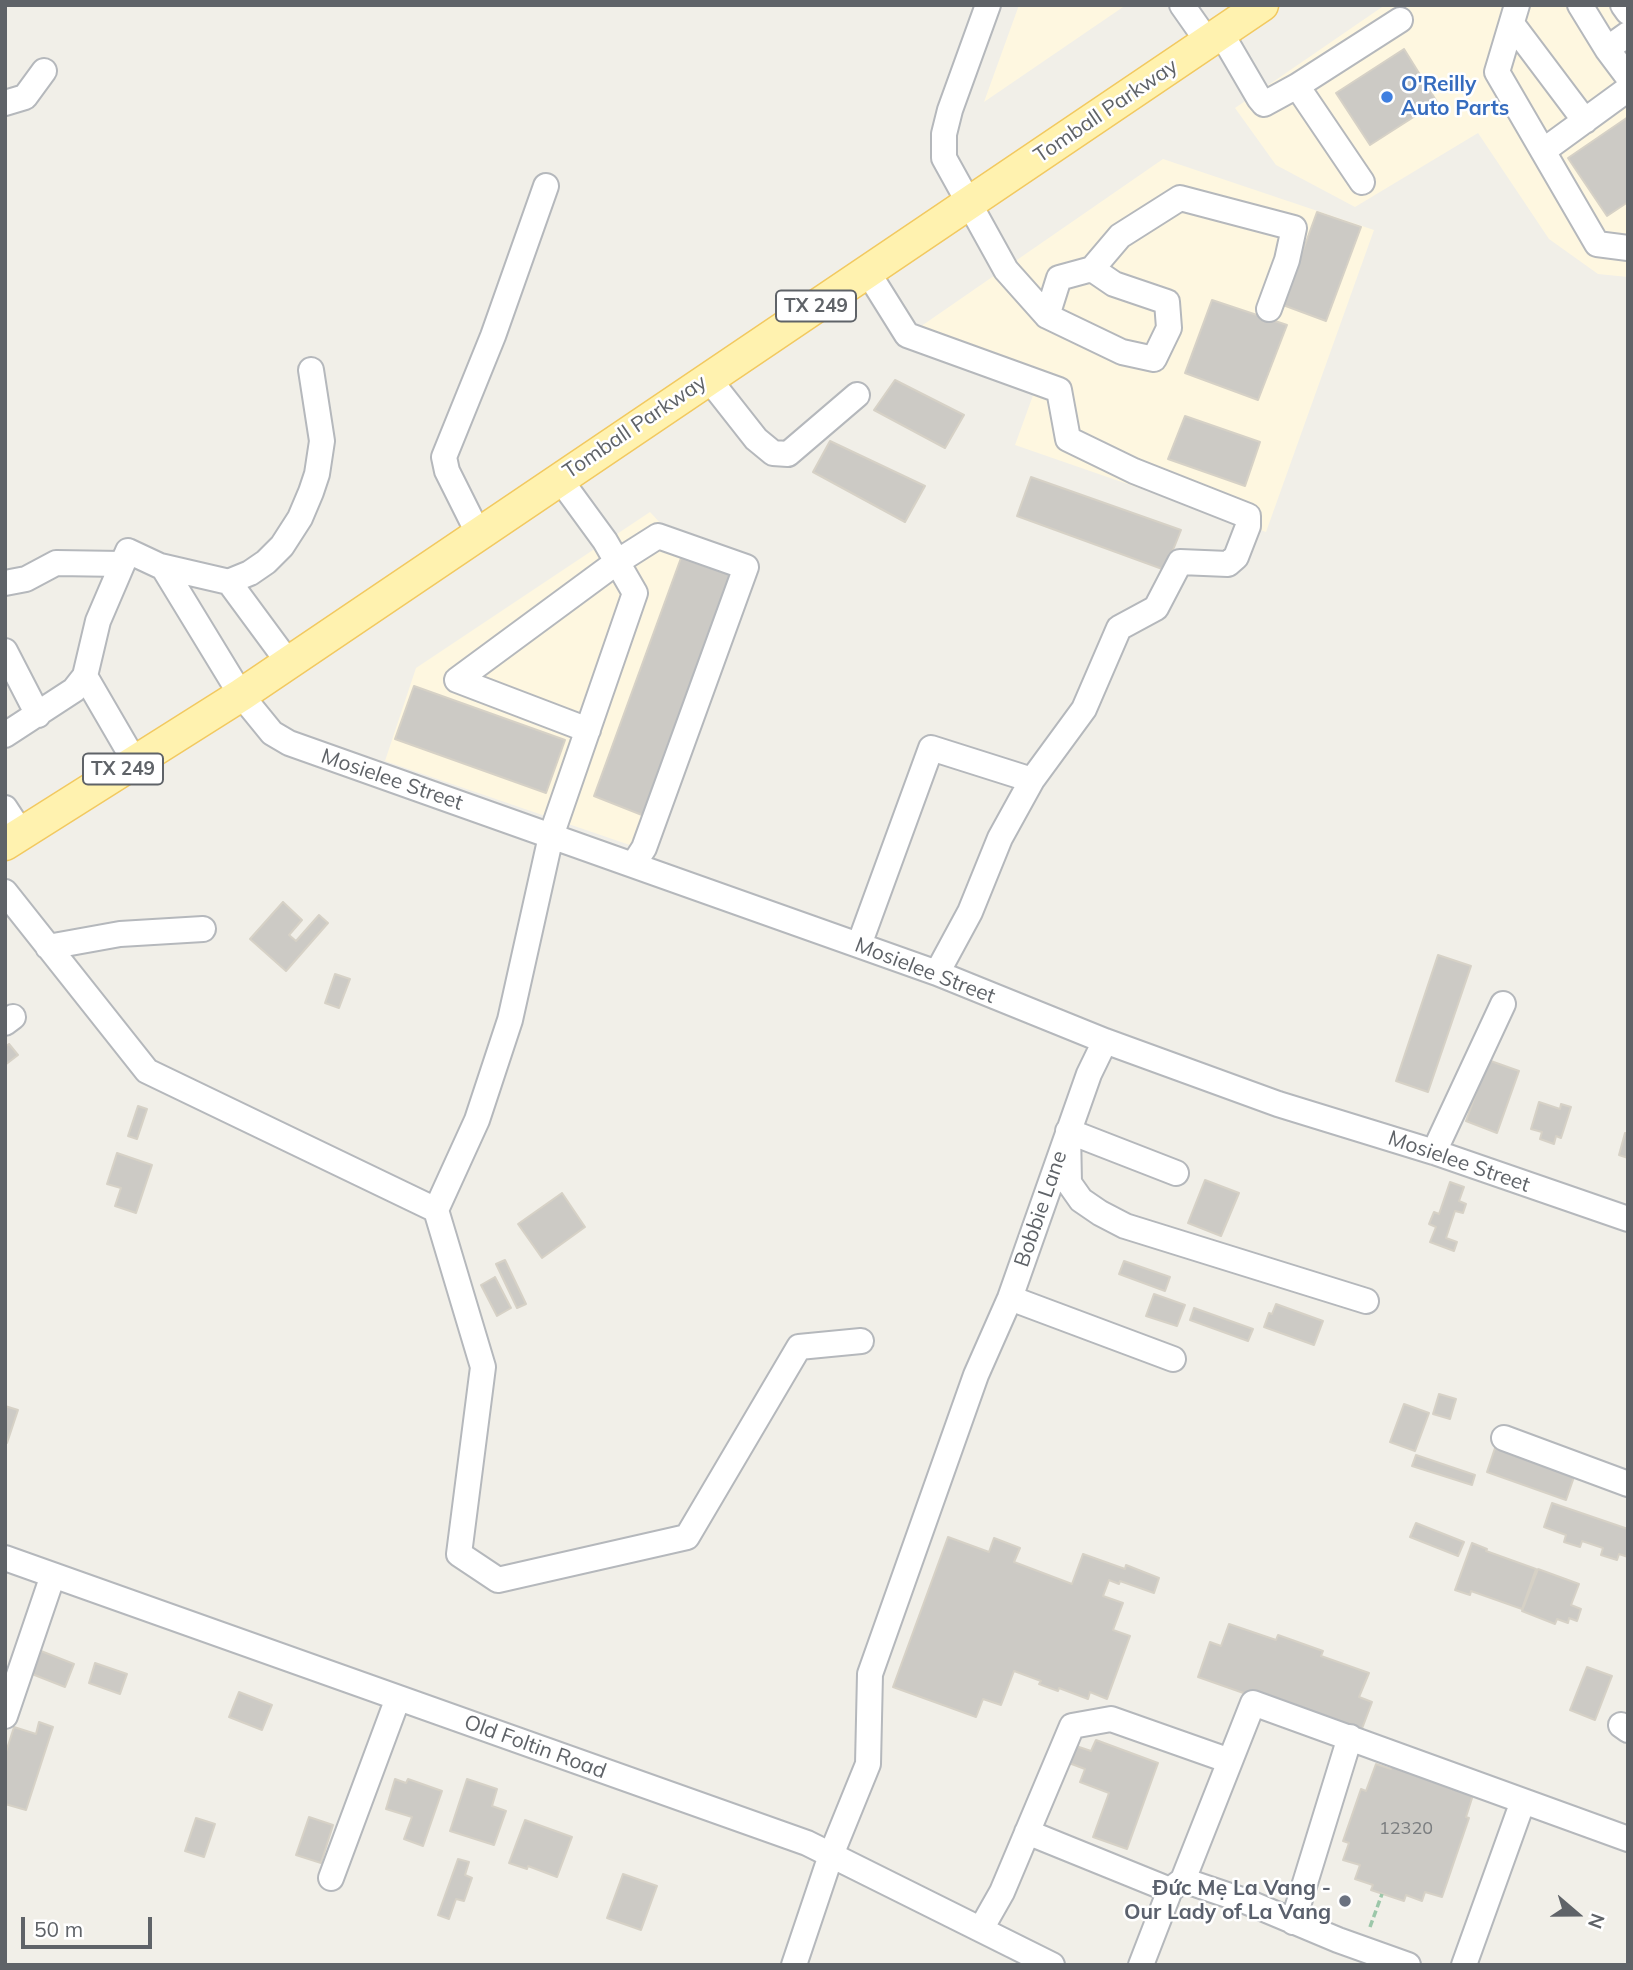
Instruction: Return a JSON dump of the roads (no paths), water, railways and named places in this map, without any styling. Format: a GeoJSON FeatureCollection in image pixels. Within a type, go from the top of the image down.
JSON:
{"type":"FeatureCollection","features":[{"type":"Feature","properties":{"kind":"main road","name":"Tomball Parkway"},"geometry":{"type":"LineString","coordinates":[[11,829],[135,761],[241,695],[1262,5]]}},
{"type":"Feature","properties":{"kind":"street"},"geometry":{"type":"LineString","coordinates":[[988,5],[944,134],[944,158],[1006,270],[1047,316],[1122,352],[1154,359],[1168,328],[1167,302],[1114,284],[1092,269]]}},
{"type":"Feature","properties":{"kind":"street"},"geometry":{"type":"LineString","coordinates":[[1182,5],[1214,38],[1264,104],[1401,20]]}},
{"type":"Feature","properties":{"kind":"street"},"geometry":{"type":"LineString","coordinates":[[1580,5],[1628,77]]}},
{"type":"Feature","properties":{"kind":"street"},"geometry":{"type":"LineString","coordinates":[[1623,5],[1628,12]]}},
{"type":"Feature","properties":{"kind":"street"},"geometry":{"type":"LineString","coordinates":[[1515,15],[1585,121]]}},
{"type":"Feature","properties":{"kind":"street"},"geometry":{"type":"LineString","coordinates":[[1515,15],[1497,72],[1597,244],[1628,248]]}},
{"type":"Feature","properties":{"kind":"street"},"geometry":{"type":"LineString","coordinates":[[1607,49],[1628,34]]}},
{"type":"Feature","properties":{"kind":"street"},"geometry":{"type":"LineString","coordinates":[[5,103],[25,97],[44,71]]}},
{"type":"Feature","properties":{"kind":"street"},"geometry":{"type":"LineString","coordinates":[[1297,86],[1362,182]]}},
{"type":"Feature","properties":{"kind":"street"},"geometry":{"type":"LineString","coordinates":[[1543,151],[1628,89]]}},
{"type":"Feature","properties":{"kind":"street"},"geometry":{"type":"LineString","coordinates":[[478,533],[447,471],[444,457],[488,347],[546,186]]}},
{"type":"Feature","properties":{"kind":"street"},"geometry":{"type":"LineString","coordinates":[[1047,316],[1059,278],[1092,269],[1120,236],[1180,198],[1294,228],[1287,260],[1269,309]]}},
{"type":"Feature","properties":{"kind":"street"},"geometry":{"type":"LineString","coordinates":[[867,271],[907,335],[1059,390],[1068,439],[1135,471],[1248,516],[1248,526],[1236,557],[1228,564],[1220,566],[1180,562],[1156,608],[1119,628],[1084,709],[1032,780],[1000,838],[970,912],[937,973]]}},
{"type":"Feature","properties":{"kind":"street"},"geometry":{"type":"LineString","coordinates":[[5,735],[74,690],[85,676],[98,621],[128,551],[163,567],[228,582],[250,573],[282,546],[300,518],[317,474],[322,441],[311,370]]}},
{"type":"Feature","properties":{"kind":"street"},"geometry":{"type":"LineString","coordinates":[[708,378],[757,439],[773,453],[788,454],[857,395]]}},
{"type":"Feature","properties":{"kind":"street"},"geometry":{"type":"LineString","coordinates":[[559,478],[605,541],[635,593],[551,836],[510,1020],[477,1120],[436,1210],[483,1367],[459,1554],[498,1580],[687,1537],[799,1347],[861,1341]]}},
{"type":"Feature","properties":{"kind":"street"},"geometry":{"type":"LineString","coordinates":[[589,730],[457,680],[617,562],[658,536],[746,567],[644,848],[633,865]]}},
{"type":"Feature","properties":{"kind":"street"},"geometry":{"type":"LineString","coordinates":[[5,583],[26,579],[56,563],[122,564]]}},
{"type":"Feature","properties":{"kind":"street","name":"Mosielee Street"},"geometry":{"type":"LineString","coordinates":[[163,567],[241,695],[272,733],[289,743],[937,973],[1105,1041],[1278,1104],[1434,1152],[1628,1219]]}},
{"type":"Feature","properties":{"kind":"street"},"geometry":{"type":"LineString","coordinates":[[228,582],[288,662]]}},
{"type":"Feature","properties":{"kind":"street"},"geometry":{"type":"LineString","coordinates":[[5,651],[38,715]]}},
{"type":"Feature","properties":{"kind":"street"},"geometry":{"type":"LineString","coordinates":[[85,676],[135,761]]}},
{"type":"Feature","properties":{"kind":"street"},"geometry":{"type":"LineString","coordinates":[[859,945],[930,748],[1032,780]]}},
{"type":"Feature","properties":{"kind":"street"},"geometry":{"type":"LineString","coordinates":[[5,892],[147,1071],[436,1210]]}},
{"type":"Feature","properties":{"kind":"street"},"geometry":{"type":"LineString","coordinates":[[48,947],[120,934],[203,929]]}},
{"type":"Feature","properties":{"kind":"street"},"geometry":{"type":"LineString","coordinates":[[1434,1152],[1503,1004]]}},
{"type":"Feature","properties":{"kind":"street","name":"Bobbie Lane"},"geometry":{"type":"LineString","coordinates":[[794,1965],[831,1855],[868,1764],[870,1674],[976,1375],[1010,1298],[1089,1074],[1105,1041]]}},
{"type":"Feature","properties":{"kind":"street"},"geometry":{"type":"LineString","coordinates":[[1176,1173],[1068,1131],[1069,1183],[1081,1200],[1100,1213],[1125,1226],[1366,1301]]}},
{"type":"Feature","properties":{"kind":"street"},"geometry":{"type":"LineString","coordinates":[[1010,1298],[1172,1359]]}},
{"type":"Feature","properties":{"kind":"street"},"geometry":{"type":"LineString","coordinates":[[1504,1438],[1628,1484]]}},
{"type":"Feature","properties":{"kind":"street","name":"Old Foltin Road"},"geometry":{"type":"LineString","coordinates":[[5,1558],[807,1843],[1052,1965]]}},
{"type":"Feature","properties":{"kind":"street"},"geometry":{"type":"LineString","coordinates":[[5,1716],[53,1575]]}},
{"type":"Feature","properties":{"kind":"street"},"geometry":{"type":"LineString","coordinates":[[331,1878],[398,1698]]}},
{"type":"Feature","properties":{"kind":"street"},"geometry":{"type":"LineString","coordinates":[[1141,1965],[1253,1703],[1628,1839]]}},
{"type":"Feature","properties":{"kind":"street"},"geometry":{"type":"LineString","coordinates":[[981,1929],[1002,1892],[1072,1726],[1111,1719],[1230,1761]]}},
{"type":"Feature","properties":{"kind":"street"},"geometry":{"type":"LineString","coordinates":[[1293,1922],[1350,1737]]}},
{"type":"Feature","properties":{"kind":"street"},"geometry":{"type":"LineString","coordinates":[[1464,1965],[1522,1801]]}},
{"type":"Feature","properties":{"kind":"street"},"geometry":{"type":"LineString","coordinates":[[1027,1832],[1176,1885],[1245,1901],[1408,1965]]}},
{"type":"Feature","properties":{"kind":"place","name":"O'Reilly Auto Parts"},"geometry":{"type":"Point","coordinates":[1387,97]}},
{"type":"Feature","properties":{"kind":"place","name":"Đức Mẹ La Vang - Our Lady of La Vang"},"geometry":{"type":"Point","coordinates":[1345,1901]}}]}
